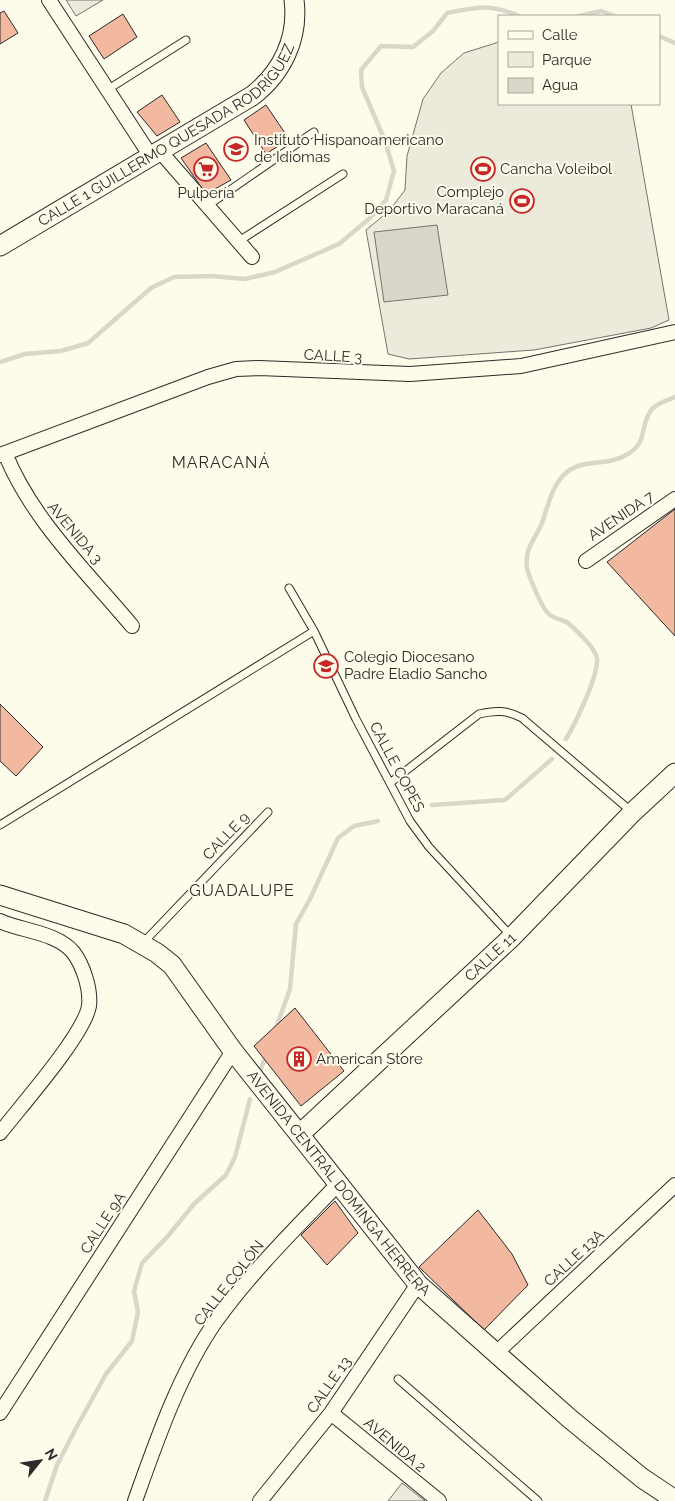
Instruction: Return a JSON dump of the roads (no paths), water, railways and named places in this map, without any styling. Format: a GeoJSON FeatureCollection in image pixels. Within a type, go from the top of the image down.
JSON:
{"type":"FeatureCollection","features":[{"type":"Feature","properties":{"kind":"main road","name":"CALLE 1 GUILLERMO QUESADA RODRÍGUEZ"},"geometry":{"type":"LineString","coordinates":[[0,246],[252,96],[269,83],[286,56],[296,16],[294,0]]}},
{"type":"Feature","properties":{"kind":"main road","name":"CALLE 11"},"geometry":{"type":"LineString","coordinates":[[300,1134],[512,937],[633,812],[675,773]]}},
{"type":"Feature","properties":{"kind":"main road","name":"AVENIDA CENTRAL DOMINGA HERRERA"},"geometry":{"type":"LineString","coordinates":[[0,895],[124,934],[157,953],[172,966],[233,1051],[418,1284],[495,1354],[642,1478],[675,1500]]}},
{"type":"Feature","properties":{"kind":"street"},"geometry":{"type":"LineString","coordinates":[[49,0],[108,90],[155,153],[208,206],[252,257]]}},
{"type":"Feature","properties":{"kind":"street","name":"CALLE 3"},"geometry":{"type":"LineString","coordinates":[[2,454],[208,376],[236,369],[259,368],[360,374],[442,373],[521,366],[674,336]]}},
{"type":"Feature","properties":{"kind":"street","name":"AVENIDA 3"},"geometry":{"type":"LineString","coordinates":[[2,454],[16,481],[36,512],[132,626]]}},
{"type":"Feature","properties":{"kind":"street","name":"AVENIDA 7"},"geometry":{"type":"LineString","coordinates":[[586,561],[675,499]]}},
{"type":"Feature","properties":{"kind":"street"},"geometry":{"type":"LineString","coordinates":[[0,921],[45,934],[72,951],[87,979],[89,1006],[77,1033],[0,1133]]}},
{"type":"Feature","properties":{"kind":"street","name":"CALLE 9A"},"geometry":{"type":"LineString","coordinates":[[0,1413],[233,1051]]}},
{"type":"Feature","properties":{"kind":"street","name":"CALLE COLÓN"},"geometry":{"type":"LineString","coordinates":[[135,1501],[155,1445],[188,1371],[215,1322],[266,1260],[338,1184]]}},
{"type":"Feature","properties":{"kind":"street","name":"CALLE 13A"},"geometry":{"type":"LineString","coordinates":[[495,1354],[675,1185]]}},
{"type":"Feature","properties":{"kind":"street","name":"CALLE 13"},"geometry":{"type":"LineString","coordinates":[[260,1501],[331,1413],[418,1284]]}},
{"type":"Feature","properties":{"kind":"street","name":"AVENIDA 2"},"geometry":{"type":"LineString","coordinates":[[331,1413],[439,1501]]}},
{"type":"Feature","properties":{"kind":"lane"},"geometry":{"type":"LineString","coordinates":[[108,90],[186,40]]}},
{"type":"Feature","properties":{"kind":"lane"},"geometry":{"type":"LineString","coordinates":[[208,206],[314,132]]}},
{"type":"Feature","properties":{"kind":"lane"},"geometry":{"type":"LineString","coordinates":[[239,242],[343,174]]}},
{"type":"Feature","properties":{"kind":"lane","name":"CALLE COPES"},"geometry":{"type":"LineString","coordinates":[[289,588],[314,631],[356,719],[410,821],[429,847],[512,937]]}},
{"type":"Feature","properties":{"kind":"lane"},"geometry":{"type":"LineString","coordinates":[[0,825],[314,631]]}},
{"type":"Feature","properties":{"kind":"lane"},"geometry":{"type":"LineString","coordinates":[[390,783],[479,714],[494,710],[511,712],[522,718],[633,812]]}},
{"type":"Feature","properties":{"kind":"lane","name":"CALLE 9"},"geometry":{"type":"LineString","coordinates":[[142,944],[268,812]]}},
{"type":"Feature","properties":{"kind":"lane"},"geometry":{"type":"LineString","coordinates":[[398,1379],[538,1501]]}},
{"type":"Feature","properties":{"kind":"water"},"geometry":{"type":"Polygon","coordinates":[[[437,225],[448,295],[384,302],[374,232],[437,225]]]}},
{"type":"Feature","properties":{"kind":"waterway"},"geometry":{"type":"LineString","coordinates":[[0,362],[25,354],[61,351],[88,343],[151,288],[174,277],[212,276],[245,279],[275,272],[339,244],[370,218],[386,200],[394,171],[385,141],[362,87],[361,70],[381,46],[413,47],[433,31],[447,13],[483,7],[499,9],[516,15]]}},
{"type":"Feature","properties":{"kind":"waterway"},"geometry":{"type":"LineString","coordinates":[[583,15],[601,11],[612,15]]}},
{"type":"Feature","properties":{"kind":"waterway"},"geometry":{"type":"LineString","coordinates":[[660,36],[675,43]]}},
{"type":"Feature","properties":{"kind":"waterway"},"geometry":{"type":"LineString","coordinates":[[566,739],[590,687],[597,666],[597,658],[589,644],[576,630],[568,623],[555,618],[547,612],[533,586],[527,568],[527,555],[542,523],[554,489],[562,477],[567,472],[581,465],[612,460],[628,454],[639,444],[648,415],[652,409],[660,403],[675,397]]}},
{"type":"Feature","properties":{"kind":"waterway"},"geometry":{"type":"LineString","coordinates":[[432,805],[505,800],[552,759]]}},
{"type":"Feature","properties":{"kind":"waterway"},"geometry":{"type":"LineString","coordinates":[[276,1028],[290,989],[296,924],[310,899],[338,838],[354,826],[378,821]]}},
{"type":"Feature","properties":{"kind":"waterway"},"geometry":{"type":"LineString","coordinates":[[260,1071],[266,1056]]}},
{"type":"Feature","properties":{"kind":"waterway"},"geometry":{"type":"LineString","coordinates":[[45,1501],[57,1465],[75,1430],[106,1374],[132,1341],[138,1312],[134,1291],[142,1263],[168,1236],[194,1204],[226,1175],[235,1157],[250,1099]]}},
{"type":"Feature","properties":{"kind":"place","name":"Instituto Hispanoamericano de Idiomas"},"geometry":{"type":"Point","coordinates":[236,149]}},
{"type":"Feature","properties":{"kind":"place","name":"Pulpería"},"geometry":{"type":"Point","coordinates":[206,169]}},
{"type":"Feature","properties":{"kind":"place","name":"Cancha Voleibol"},"geometry":{"type":"Point","coordinates":[483,169]}},
{"type":"Feature","properties":{"kind":"place","name":"Complejo Deportivo Maracaná"},"geometry":{"type":"Point","coordinates":[522,201]}},
{"type":"Feature","properties":{"kind":"place","name":"Colegio Diocesano Padre Eladio Sancho"},"geometry":{"type":"Point","coordinates":[326,666]}},
{"type":"Feature","properties":{"kind":"place","name":"American Store"},"geometry":{"type":"Point","coordinates":[299,1059]}},
{"type":"Feature","properties":{"kind":"district","name":"MARACANÁ"},"geometry":{"type":"Point","coordinates":[221,462]}},
{"type":"Feature","properties":{"kind":"district","name":"GUADALUPE"},"geometry":{"type":"Point","coordinates":[242,890]}}]}
